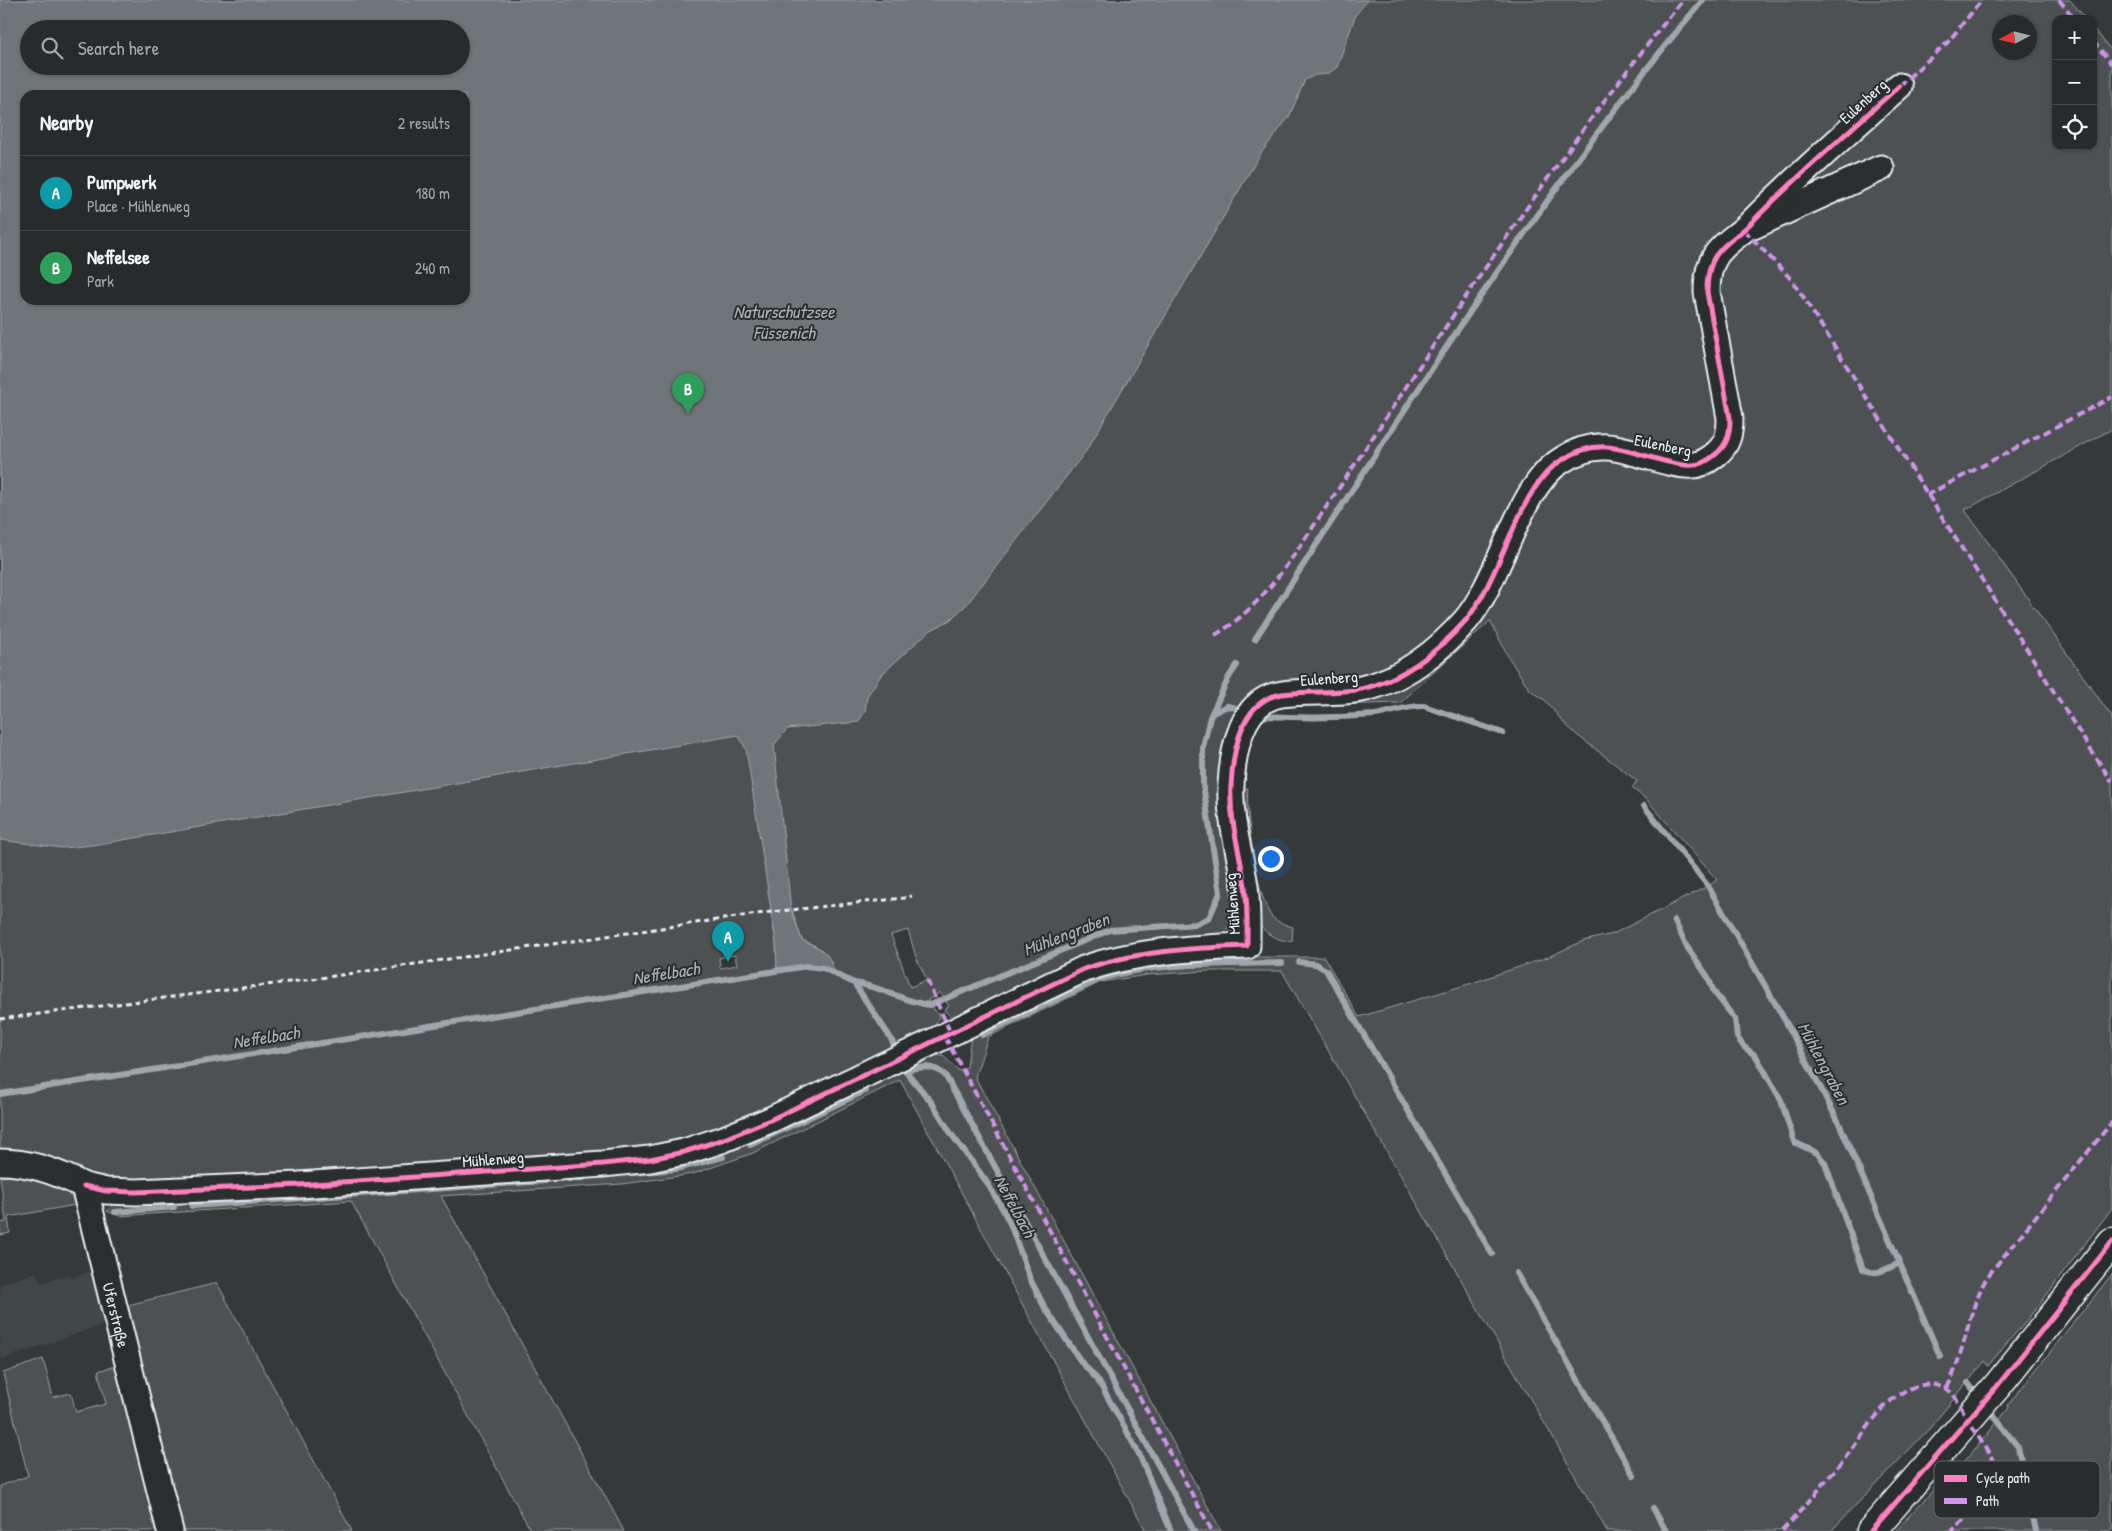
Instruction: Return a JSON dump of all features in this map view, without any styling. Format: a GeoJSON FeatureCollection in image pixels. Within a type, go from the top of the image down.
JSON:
{"type":"FeatureCollection","features":[{"type":"Feature","properties":{"kind":"main road"},"geometry":{"type":"LineString","coordinates":[[2094,1265],[2112,1237]]}},
{"type":"Feature","properties":{"kind":"main road"},"geometry":{"type":"LineString","coordinates":[[1871,1531],[1998,1385],[2112,1242]]}},
{"type":"Feature","properties":{"kind":"street","name":"Eulenberg"},"geometry":{"type":"LineString","coordinates":[[1264,699],[1284,693],[1341,692],[1372,686],[1399,675],[1429,654],[1471,612],[1492,579],[1539,480],[1562,459],[1582,450],[1604,447],[1624,449],[1692,466],[1705,462],[1721,450],[1729,437],[1730,418],[1710,312],[1707,282],[1716,255],[1899,86]]}},
{"type":"Feature","properties":{"kind":"street"},"geometry":{"type":"LineString","coordinates":[[1744,230],[1788,212],[1881,168]]}},
{"type":"Feature","properties":{"kind":"street","name":"Mühlenweg"},"geometry":{"type":"LineString","coordinates":[[84,1186],[118,1192],[182,1191],[552,1168],[650,1159],[697,1148],[742,1132],[916,1051],[1055,982],[1100,964],[1166,953],[1247,946],[1247,913],[1244,881],[1231,807],[1230,785],[1233,761],[1242,726],[1256,706],[1264,699]]}},
{"type":"Feature","properties":{"kind":"street"},"geometry":{"type":"LineString","coordinates":[[0,1162],[40,1168],[71,1178],[84,1186]]}},
{"type":"Feature","properties":{"kind":"street","name":"Uferstraße"},"geometry":{"type":"LineString","coordinates":[[84,1186],[170,1531]]}},
{"type":"Feature","properties":{"kind":"path"},"geometry":{"type":"LineString","coordinates":[[0,1019],[352,973],[770,912],[912,896]]}},
{"type":"Feature","properties":{"kind":"shaded area"},"geometry":{"type":"Polygon","coordinates":[[[0,0],[2070,0],[2083,15],[2052,15],[2052,150],[2097,150],[2097,33],[2112,51],[2112,429],[1965,510],[2112,717],[2112,1208],[2039,1305],[1988,1366],[1985,1361],[1929,1429],[1831,1531],[1607,1531],[1282,971],[1206,971],[1147,975],[1101,982],[988,1037],[975,1077],[1221,1531],[1146,1531],[900,1080],[753,1153],[693,1174],[622,1184],[441,1196],[624,1531],[531,1531],[351,1201],[119,1216],[107,1211],[112,1205],[117,1203],[139,1199],[163,1199],[174,1203],[196,1197],[630,1167],[681,1158],[734,1142],[888,1071],[890,1073],[926,1054],[943,1056],[959,1071],[967,1067],[971,1035],[978,1025],[1082,975],[1104,967],[1131,962],[1182,957],[1324,957],[1359,1017],[1469,984],[1548,957],[1583,941],[1613,934],[1717,880],[1648,801],[1632,788],[1637,781],[1577,735],[1563,722],[1545,700],[1530,690],[1509,658],[1490,621],[1400,703],[1272,707],[1254,722],[1246,739],[1241,776],[1226,782],[1218,795],[1219,810],[1239,877],[1240,890],[1237,914],[1232,924],[1223,934],[1210,940],[1178,948],[1128,952],[1094,959],[1055,974],[962,1020],[952,1018],[944,1010],[949,1006],[940,992],[928,1000],[937,1014],[940,1013],[934,1027],[923,1039],[912,1044],[911,1042],[881,1056],[875,1062],[759,1120],[712,1139],[673,1150],[622,1157],[270,1182],[174,1185],[118,1182],[25,1157],[0,1155],[0,0]],[[791,907],[770,909],[776,942],[777,972],[812,967],[834,975],[828,956],[820,949],[802,940],[791,907]],[[908,930],[891,935],[910,987],[927,980],[916,957],[908,930]],[[735,955],[719,958],[720,968],[737,965],[735,955]]]}},
{"type":"Feature","properties":{"kind":"shaded area"},"geometry":{"type":"Polygon","coordinates":[[[1248,788],[1250,834],[1262,893],[1272,917],[1279,922],[1293,927],[1292,941],[1281,940],[1272,936],[1257,922],[1242,789],[1248,788]]]}},
{"type":"Feature","properties":{"kind":"shaded area"},"geometry":{"type":"Polygon","coordinates":[[[16,1176],[42,1181],[58,1187],[66,1191],[76,1205],[8,1217],[10,1233],[0,1235],[0,1223],[6,1222],[0,1177],[16,1176]]]}},
{"type":"Feature","properties":{"kind":"shaded area"},"geometry":{"type":"Polygon","coordinates":[[[95,1270],[108,1323],[0,1360],[0,1285],[36,1272],[41,1283],[69,1274],[71,1278],[95,1270]]]}},
{"type":"Feature","properties":{"kind":"shaded area"},"geometry":{"type":"Polygon","coordinates":[[[2112,1274],[2112,1531],[1895,1531],[1934,1489],[1934,1518],[2100,1518],[2100,1461],[1965,1461],[2009,1408],[2008,1405],[2112,1274]]]}},
{"type":"Feature","properties":{"kind":"shaded area"},"geometry":{"type":"Polygon","coordinates":[[[217,1283],[352,1531],[0,1531],[0,1486],[28,1476],[3,1373],[43,1359],[53,1397],[71,1393],[76,1412],[106,1404],[98,1371],[118,1365],[124,1306],[217,1283]]]}},
{"type":"Feature","properties":{"kind":"water","name":"Naturschutzsee Füssenich"},"geometry":{"type":"Polygon","coordinates":[[[0,0],[1368,0],[1356,14],[1337,67],[1328,74],[1315,75],[1305,80],[1289,117],[1261,153],[1086,451],[967,604],[950,620],[928,632],[882,674],[867,696],[865,712],[858,722],[787,729],[774,745],[791,910],[802,940],[820,949],[828,957],[835,976],[820,969],[807,967],[777,972],[776,942],[746,749],[738,735],[94,845],[62,848],[0,840],[0,0]]]}},
{"type":"Feature","properties":{"kind":"waterway"},"geometry":{"type":"LineString","coordinates":[[1255,639],[1415,393],[1525,232],[1641,76],[1703,0]]}},
{"type":"Feature","properties":{"kind":"waterway"},"geometry":{"type":"LineString","coordinates":[[1211,715],[1229,677],[1237,665]]}},
{"type":"Feature","properties":{"kind":"waterway","name":"Mühlengraben"},"geometry":{"type":"LineString","coordinates":[[854,983],[874,987],[911,1001],[930,1005],[1110,930],[1196,924],[1209,918],[1220,893],[1203,785],[1203,747],[1210,717],[1213,713],[1227,706],[1241,709]]}},
{"type":"Feature","properties":{"kind":"waterway","name":"Mühlengraben"},"geometry":{"type":"LineString","coordinates":[[1259,720],[1265,716],[1347,717],[1375,715],[1424,706],[1503,733]]}},
{"type":"Feature","properties":{"kind":"waterway","name":"Mühlengraben"},"geometry":{"type":"LineString","coordinates":[[1644,806],[1708,886],[1787,1024],[1839,1123],[1940,1356]]}},
{"type":"Feature","properties":{"kind":"waterway"},"geometry":{"type":"LineString","coordinates":[[1674,920],[1687,947],[1708,977],[1714,992],[1735,1019],[1737,1037],[1744,1047],[1756,1056],[1781,1100],[1794,1142],[1817,1153],[1825,1163],[1863,1269],[1877,1272],[1900,1263]]}},
{"type":"Feature","properties":{"kind":"waterway"},"geometry":{"type":"LineString","coordinates":[[1299,962],[1316,964],[1326,970],[1492,1254]]}},
{"type":"Feature","properties":{"kind":"waterway"},"geometry":{"type":"LineString","coordinates":[[982,1035],[1097,980],[1119,974],[1189,965],[1282,963]]}},
{"type":"Feature","properties":{"kind":"waterway","name":"Neffelbach"},"geometry":{"type":"LineString","coordinates":[[0,1094],[807,966],[823,968],[854,983],[890,1037],[898,1053]]}},
{"type":"Feature","properties":{"kind":"waterway","name":"Neffelbach"},"geometry":{"type":"LineString","coordinates":[[902,1063],[905,1070],[932,1103],[952,1135],[986,1181],[1002,1208],[1011,1226],[1030,1279],[1045,1308],[1082,1363],[1097,1379],[1119,1417],[1139,1454],[1171,1531]]}},
{"type":"Feature","properties":{"kind":"waterway"},"geometry":{"type":"LineString","coordinates":[[905,1070],[921,1067],[931,1068],[945,1075],[1194,1531]]}},
{"type":"Feature","properties":{"kind":"waterway"},"geometry":{"type":"LineString","coordinates":[[750,1145],[865,1091]]}},
{"type":"Feature","properties":{"kind":"waterway"},"geometry":{"type":"LineString","coordinates":[[633,1173],[676,1169],[723,1157]]}},
{"type":"Feature","properties":{"kind":"waterway"},"geometry":{"type":"LineString","coordinates":[[569,1179],[583,1178]]}},
{"type":"Feature","properties":{"kind":"waterway"},"geometry":{"type":"LineString","coordinates":[[192,1206],[545,1181]]}},
{"type":"Feature","properties":{"kind":"waterway"},"geometry":{"type":"LineString","coordinates":[[115,1212],[174,1207]]}},
{"type":"Feature","properties":{"kind":"waterway"},"geometry":{"type":"LineString","coordinates":[[1516,1273],[1634,1476]]}},
{"type":"Feature","properties":{"kind":"waterway","name":"Mühlengraben"},"geometry":{"type":"LineString","coordinates":[[1968,1383],[1979,1397]]}},
{"type":"Feature","properties":{"kind":"waterway","name":"Mühlengraben"},"geometry":{"type":"LineString","coordinates":[[1987,1407],[2018,1447],[2021,1461]]}},
{"type":"Feature","properties":{"kind":"waterway"},"geometry":{"type":"LineString","coordinates":[[1653,1508],[1666,1531]]}},
{"type":"Feature","properties":{"kind":"waterway","name":"Mühlengraben"},"geometry":{"type":"LineString","coordinates":[[2033,1518],[2036,1531]]}},
{"type":"Feature","properties":{"kind":"marked path"},"geometry":{"type":"LineString","coordinates":[[1215,635],[1250,608],[1281,573],[1519,220],[1599,108],[1683,0]]}},
{"type":"Feature","properties":{"kind":"marked path"},"geometry":{"type":"LineString","coordinates":[[1899,86],[1947,43],[1982,0]]}},
{"type":"Feature","properties":{"kind":"marked path"},"geometry":{"type":"LineString","coordinates":[[2059,0],[2072,15]]}},
{"type":"Feature","properties":{"kind":"marked path"},"geometry":{"type":"LineString","coordinates":[[2097,46],[2112,64]]}},
{"type":"Feature","properties":{"kind":"marked path"},"geometry":{"type":"LineString","coordinates":[[1744,230],[1790,278],[1804,298],[1943,519],[2112,781]]}},
{"type":"Feature","properties":{"kind":"marked path"},"geometry":{"type":"LineString","coordinates":[[1927,495],[2112,397]]}},
{"type":"Feature","properties":{"kind":"marked path"},"geometry":{"type":"LineString","coordinates":[[927,980],[951,1034]]}},
{"type":"Feature","properties":{"kind":"marked path"},"geometry":{"type":"LineString","coordinates":[[945,1037],[1212,1531]]}},
{"type":"Feature","properties":{"kind":"marked path"},"geometry":{"type":"LineString","coordinates":[[1947,1388],[1958,1361],[1980,1290],[1987,1277],[2112,1122]]}},
{"type":"Feature","properties":{"kind":"marked path"},"geometry":{"type":"LineString","coordinates":[[1782,1531],[1835,1470],[1886,1405],[1913,1387],[1934,1385],[1953,1394],[1993,1461]]}},
{"type":"Feature","properties":{"kind":"marked path"},"geometry":{"type":"LineString","coordinates":[[1952,1531],[1964,1518]]}},
{"type":"Feature","properties":{"kind":"cycle path"},"geometry":{"type":"LineString","coordinates":[[84,1186],[106,1191],[136,1192],[299,1185],[603,1164],[650,1159],[684,1152],[724,1139],[770,1120],[1084,969],[1124,958],[1165,951],[1247,946],[1245,888],[1233,821],[1231,785],[1237,742],[1248,716],[1268,698],[1282,694],[1331,692],[1361,689],[1376,685],[1405,672],[1444,643],[1466,620],[1479,602],[1522,511],[1534,490],[1547,473],[1567,457],[1589,448],[1601,447],[1618,448],[1684,465],[1700,464],[1714,456],[1728,438],[1730,418],[1707,292],[1707,283],[1712,263],[1724,246],[1746,228],[1805,171],[1899,86]]}},
{"type":"Feature","properties":{"kind":"cycle path"},"geometry":{"type":"LineString","coordinates":[[1871,1531],[1998,1385],[2112,1242]]}},
{"type":"Feature","properties":{"kind":"place","name":"Neffelsee"},"geometry":{"type":"Point","coordinates":[688,414]}},
{"type":"Feature","properties":{"kind":"place","name":"Pumpwerk"},"geometry":{"type":"Point","coordinates":[728,962]}}]}
